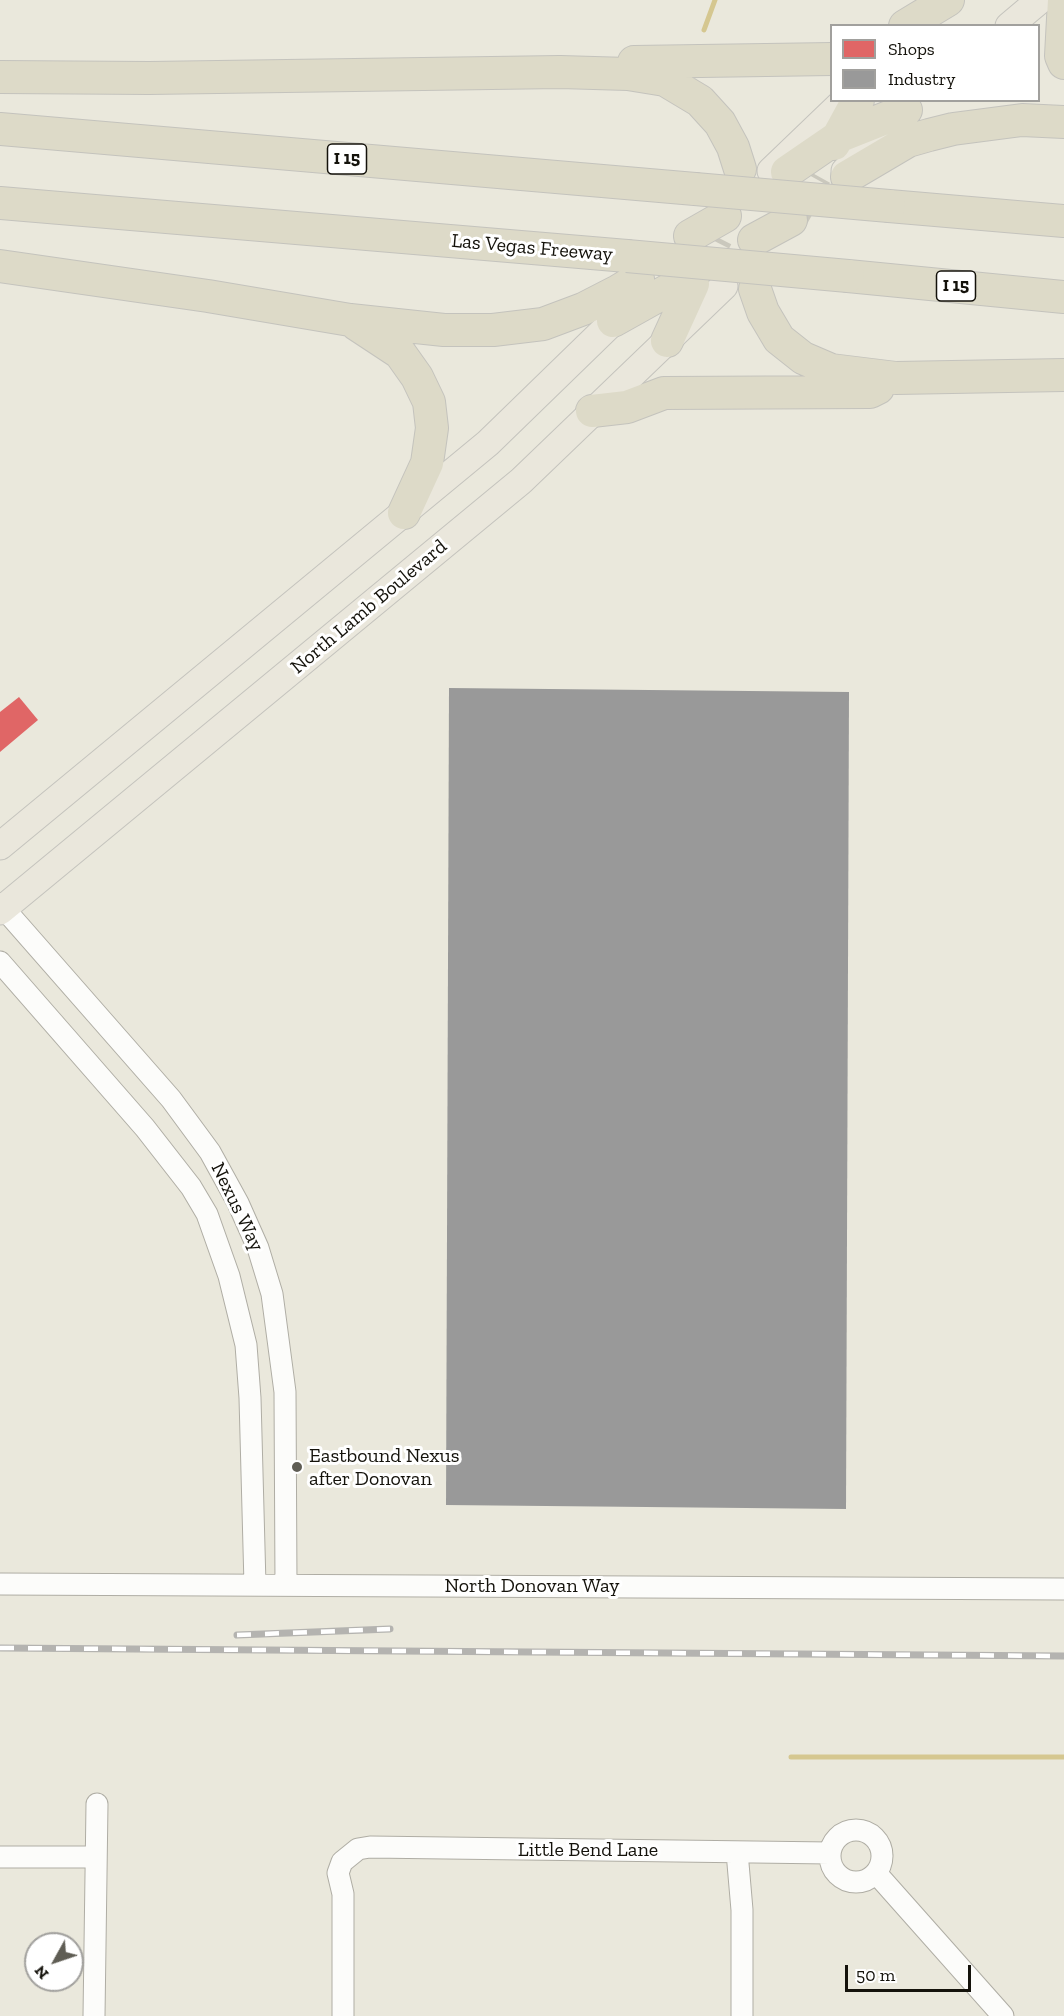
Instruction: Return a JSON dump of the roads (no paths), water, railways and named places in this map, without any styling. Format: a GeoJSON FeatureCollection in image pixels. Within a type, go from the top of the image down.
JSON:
{"type":"FeatureCollection","features":[{"type":"Feature","properties":{"kind":"highway"},"geometry":{"type":"LineString","coordinates":[[908,24],[948,0]]}},
{"type":"Feature","properties":{"kind":"highway"},"geometry":{"type":"LineString","coordinates":[[1064,0],[1061,56],[1064,63]]}},
{"type":"Feature","properties":{"kind":"highway"},"geometry":{"type":"LineString","coordinates":[[560,72],[631,63],[830,59]]}},
{"type":"Feature","properties":{"kind":"highway"},"geometry":{"type":"LineString","coordinates":[[0,77],[160,78],[560,72],[628,74],[665,80],[700,101],[720,123],[733,147],[740,169]]}},
{"type":"Feature","properties":{"kind":"highway"},"geometry":{"type":"LineString","coordinates":[[812,174],[838,137],[857,102]]}},
{"type":"Feature","properties":{"kind":"highway"},"geometry":{"type":"LineString","coordinates":[[838,137],[911,105]]}},
{"type":"Feature","properties":{"kind":"highway"},"geometry":{"type":"LineString","coordinates":[[812,174],[908,141],[953,129],[1022,120],[1064,122]]}},
{"type":"Feature","properties":{"kind":"highway","name":"I 15"},"geometry":{"type":"LineString","coordinates":[[0,129],[1064,221]]}},
{"type":"Feature","properties":{"kind":"highway","name":"Las Vegas Freeway"},"geometry":{"type":"LineString","coordinates":[[0,203],[659,276],[848,276],[1064,297]]}},
{"type":"Feature","properties":{"kind":"highway"},"geometry":{"type":"LineString","coordinates":[[0,266],[208,296],[350,320],[444,330],[493,330],[543,324],[583,309],[618,291],[659,276]]}},
{"type":"Feature","properties":{"kind":"highway"},"geometry":{"type":"LineString","coordinates":[[613,321],[659,276]]}},
{"type":"Feature","properties":{"kind":"highway"},"geometry":{"type":"LineString","coordinates":[[659,276],[666,341]]}},
{"type":"Feature","properties":{"kind":"highway"},"geometry":{"type":"LineString","coordinates":[[755,289],[763,312],[779,339],[803,358],[831,369],[896,378],[1064,375]]}},
{"type":"Feature","properties":{"kind":"highway"},"geometry":{"type":"LineString","coordinates":[[350,320],[400,353],[417,377],[429,402],[432,428],[427,463],[404,513]]}},
{"type":"Feature","properties":{"kind":"highway"},"geometry":{"type":"LineString","coordinates":[[592,411],[627,406],[664,393],[870,392],[896,378]]}},
{"type":"Feature","properties":{"kind":"main road"},"geometry":{"type":"LineString","coordinates":[[931,24],[959,0]]}},
{"type":"Feature","properties":{"kind":"main road"},"geometry":{"type":"LineString","coordinates":[[1011,24],[1040,0]]}},
{"type":"Feature","properties":{"kind":"main road"},"geometry":{"type":"LineString","coordinates":[[812,174],[844,102]]}},
{"type":"Feature","properties":{"kind":"main road"},"geometry":{"type":"LineString","coordinates":[[812,174],[911,105]]}},
{"type":"Feature","properties":{"kind":"main road","name":"North Lamb Boulevard"},"geometry":{"type":"LineString","coordinates":[[1,908],[521,481],[724,286]]}},
{"type":"Feature","properties":{"kind":"main road"},"geometry":{"type":"LineString","coordinates":[[0,846],[488,444],[613,321]]}},
{"type":"Feature","properties":{"kind":"street","name":"Nexus Way"},"geometry":{"type":"LineString","coordinates":[[1,908],[178,1108],[210,1152],[238,1203],[258,1248],[272,1294],[285,1392],[286,1585]]}},
{"type":"Feature","properties":{"kind":"street","name":"Nexus Way"},"geometry":{"type":"LineString","coordinates":[[0,962],[145,1128],[191,1187],[207,1214],[229,1276],[246,1345],[250,1398],[255,1585]]}},
{"type":"Feature","properties":{"kind":"street","name":"North Donovan Way"},"geometry":{"type":"LineString","coordinates":[[0,1584],[1064,1589]]}},
{"type":"Feature","properties":{"kind":"street"},"geometry":{"type":"LineString","coordinates":[[94,2016],[97,1804]]}},
{"type":"Feature","properties":{"kind":"street"},"geometry":{"type":"LineString","coordinates":[[853,1830],[870,1835],[881,1848],[882,1857],[876,1873],[862,1882],[846,1880],[833,1869],[830,1853],[832,1845],[845,1833],[853,1830]]}},
{"type":"Feature","properties":{"kind":"street","name":"Little Bend Lane"},"geometry":{"type":"LineString","coordinates":[[343,2016],[344,1894],[339,1873],[342,1862],[358,1849],[370,1847],[830,1853]]}},
{"type":"Feature","properties":{"kind":"street"},"geometry":{"type":"LineString","coordinates":[[737,1852],[742,1910],[742,2016]]}},
{"type":"Feature","properties":{"kind":"street"},"geometry":{"type":"LineString","coordinates":[[0,1857],[96,1857]]}},
{"type":"Feature","properties":{"kind":"street"},"geometry":{"type":"LineString","coordinates":[[876,1873],[1003,2016]]}},
{"type":"Feature","properties":{"kind":"waterway"},"geometry":{"type":"LineString","coordinates":[[704,30],[715,0]]}},
{"type":"Feature","properties":{"kind":"waterway"},"geometry":{"type":"LineString","coordinates":[[791,1757],[1064,1757]]}},
{"type":"Feature","properties":{"kind":"tunnel"},"geometry":{"type":"LineString","coordinates":[[791,220],[816,175]]}},
{"type":"Feature","properties":{"kind":"tunnel"},"geometry":{"type":"LineString","coordinates":[[693,284],[717,237]]}},
{"type":"Feature","properties":{"kind":"railway"},"geometry":{"type":"LineString","coordinates":[[237,1635],[390,1629]]}},
{"type":"Feature","properties":{"kind":"railway"},"geometry":{"type":"LineString","coordinates":[[0,1648],[1064,1656]]}},
{"type":"Feature","properties":{"kind":"place","name":"Eastbound Nexus after Donovan"},"geometry":{"type":"Point","coordinates":[297,1467]}}]}
